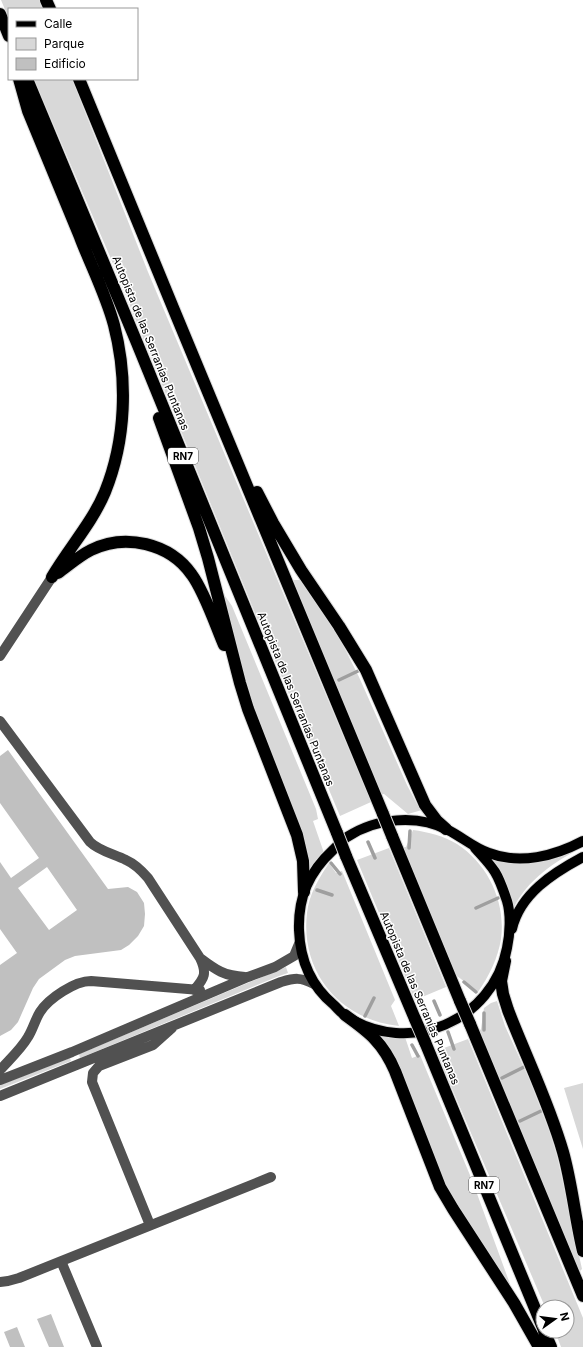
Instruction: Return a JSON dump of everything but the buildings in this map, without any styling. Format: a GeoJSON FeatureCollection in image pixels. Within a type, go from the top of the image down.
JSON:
{"type":"FeatureCollection","features":[{"type":"Feature","properties":{"kind":"highway"},"geometry":{"type":"LineString","coordinates":[[2,18],[8,33]]}},
{"type":"Feature","properties":{"kind":"highway"},"geometry":{"type":"LineString","coordinates":[[2,18],[8,39]]}},
{"type":"Feature","properties":{"kind":"highway"},"geometry":{"type":"LineString","coordinates":[[19,80],[28,111],[111,314],[120,354],[123,380],[120,435],[110,477],[90,521],[52,577]]}},
{"type":"Feature","properties":{"kind":"highway","name":"Autopista de las Serranías Puntanas"},"geometry":{"type":"LineString","coordinates":[[27,80],[137,343],[346,856],[425,1042],[535,1309]]}},
{"type":"Feature","properties":{"kind":"highway"},"geometry":{"type":"LineString","coordinates":[[79,80],[583,1296]]}},
{"type":"Feature","properties":{"kind":"highway"},"geometry":{"type":"LineString","coordinates":[[174,310],[207,376],[255,489],[301,570],[339,626],[366,670],[421,797],[431,814],[446,829]]}},
{"type":"Feature","properties":{"kind":"highway"},"geometry":{"type":"LineString","coordinates":[[137,343],[160,420],[199,528],[248,710],[297,835],[303,861],[304,892]]}},
{"type":"Feature","properties":{"kind":"highway"},"geometry":{"type":"LineString","coordinates":[[52,577],[76,559],[107,544],[134,542],[145,544],[164,551],[178,560],[197,583],[240,683]]}},
{"type":"Feature","properties":{"kind":"highway"},"geometry":{"type":"LineString","coordinates":[[505,961],[501,981],[503,994],[557,1133],[566,1167],[583,1251]]}},
{"type":"Feature","properties":{"kind":"highway"},"geometry":{"type":"LineString","coordinates":[[345,1015],[374,1037],[388,1054],[440,1187],[517,1309],[539,1347]]}},
{"type":"Feature","properties":{"kind":"main road"},"geometry":{"type":"LineString","coordinates":[[510,935],[508,903],[496,873],[475,848],[446,829],[429,823],[412,820],[398,820],[378,823],[361,829],[346,838],[320,861],[311,875],[304,892],[298,918],[299,944],[304,961],[314,984],[326,998],[345,1015],[370,1028],[398,1033],[425,1031],[439,1028],[452,1022],[474,1007],[492,986],[505,961],[510,935],[519,910],[534,891],[555,873],[583,857]]}},
{"type":"Feature","properties":{"kind":"main road"},"geometry":{"type":"LineString","coordinates":[[475,848],[503,857],[535,858],[568,849],[583,841]]}},
{"type":"Feature","properties":{"kind":"street"},"geometry":{"type":"LineString","coordinates":[[0,656],[52,577]]}},
{"type":"Feature","properties":{"kind":"street"},"geometry":{"type":"LineString","coordinates":[[0,721],[93,845],[128,861],[145,874],[204,966],[204,975],[201,982],[194,990]]}},
{"type":"Feature","properties":{"kind":"street"},"geometry":{"type":"LineString","coordinates":[[0,1080],[72,1052],[248,977],[275,967],[294,956],[299,944]]}},
{"type":"Feature","properties":{"kind":"street"},"geometry":{"type":"LineString","coordinates":[[200,958],[213,968],[227,975],[248,977]]}},
{"type":"Feature","properties":{"kind":"street"},"geometry":{"type":"LineString","coordinates":[[0,1096],[174,1025],[293,979],[305,979],[314,984]]}},
{"type":"Feature","properties":{"kind":"street"},"geometry":{"type":"LineString","coordinates":[[0,1070],[28,1037],[44,1007],[60,994],[80,982],[91,981],[216,991]]}},
{"type":"Feature","properties":{"kind":"street"},"geometry":{"type":"LineString","coordinates":[[150,1225],[92,1082],[92,1076],[102,1064],[153,1045],[166,1035],[174,1025]]}},
{"type":"Feature","properties":{"kind":"street"},"geometry":{"type":"LineString","coordinates":[[0,1282],[12,1280],[61,1261],[271,1176]]}},
{"type":"Feature","properties":{"kind":"street"},"geometry":{"type":"LineString","coordinates":[[61,1261],[97,1347]]}},
{"type":"Feature","properties":{"kind":"green space"},"geometry":{"type":"Polygon","coordinates":[[[1,0],[39,0],[43,8],[8,8],[8,17],[1,0]]]}},
{"type":"Feature","properties":{"kind":"green space"},"geometry":{"type":"Polygon","coordinates":[[[34,80],[72,80],[148,272],[371,802],[340,816],[255,613],[111,259],[34,80]]]}},
{"type":"Feature","properties":{"kind":"green space"},"geometry":{"type":"Polygon","coordinates":[[[293,580],[300,580],[338,635],[359,677],[407,785],[417,804],[422,810],[408,814],[384,794],[376,794],[293,580]]]}},
{"type":"Feature","properties":{"kind":"green space"},"geometry":{"type":"Polygon","coordinates":[[[223,593],[232,606],[316,809],[318,819],[313,821],[324,853],[309,875],[256,721],[223,593]]]}},
{"type":"Feature","properties":{"kind":"green space"},"geometry":{"type":"Polygon","coordinates":[[[413,830],[436,835],[457,844],[478,862],[492,885],[501,911],[501,939],[498,953],[492,967],[478,992],[457,976],[453,978],[400,848],[406,847],[413,830]]]}},
{"type":"Feature","properties":{"kind":"green space"},"geometry":{"type":"Polygon","coordinates":[[[583,842],[583,847],[552,865],[534,880],[519,898],[513,909],[486,855],[514,860],[583,842]]]}},
{"type":"Feature","properties":{"kind":"green space"},"geometry":{"type":"Polygon","coordinates":[[[389,848],[446,987],[415,1000],[357,860],[389,848]]]}},
{"type":"Feature","properties":{"kind":"green space"},"geometry":{"type":"Polygon","coordinates":[[[329,863],[336,873],[342,871],[395,1000],[391,1006],[399,1026],[378,1022],[359,1014],[342,1003],[328,989],[317,973],[310,955],[307,935],[307,913],[312,893],[329,863]]]}},
{"type":"Feature","properties":{"kind":"green space"},"geometry":{"type":"Polygon","coordinates":[[[286,967],[288,973],[80,1058],[79,1054],[286,967]]]}},
{"type":"Feature","properties":{"kind":"green space"},"geometry":{"type":"Polygon","coordinates":[[[497,1001],[505,1026],[530,1081],[550,1133],[557,1156],[582,1269],[579,1272],[492,1062],[477,1034],[481,1029],[484,1008],[497,1001]]]}},
{"type":"Feature","properties":{"kind":"green space"},"geometry":{"type":"Polygon","coordinates":[[[372,1034],[405,1037],[412,1058],[420,1055],[472,1180],[510,1287],[456,1209],[372,1034]]]}},
{"type":"Feature","properties":{"kind":"green space"},"geometry":{"type":"Polygon","coordinates":[[[468,1039],[583,1318],[583,1347],[561,1347],[558,1339],[575,1339],[575,1299],[542,1299],[436,1051],[468,1039]]]}},
{"type":"Feature","properties":{"kind":"green space"},"geometry":{"type":"Polygon","coordinates":[[[70,1058],[71,1061],[0,1089],[0,1085],[70,1058]]]}},
{"type":"Feature","properties":{"kind":"green space"},"geometry":{"type":"Polygon","coordinates":[[[583,1083],[583,1149],[564,1088],[583,1083]]]}},
{"type":"Feature","properties":{"kind":"waterway"},"geometry":{"type":"LineString","coordinates":[[339,680],[358,671]]}},
{"type":"Feature","properties":{"kind":"waterway"},"geometry":{"type":"LineString","coordinates":[[409,848],[410,831]]}},
{"type":"Feature","properties":{"kind":"waterway"},"geometry":{"type":"LineString","coordinates":[[368,842],[375,858]]}},
{"type":"Feature","properties":{"kind":"waterway"},"geometry":{"type":"LineString","coordinates":[[331,863],[340,874]]}},
{"type":"Feature","properties":{"kind":"waterway"},"geometry":{"type":"LineString","coordinates":[[317,890],[332,895]]}},
{"type":"Feature","properties":{"kind":"waterway"},"geometry":{"type":"LineString","coordinates":[[476,908],[498,898]]}},
{"type":"Feature","properties":{"kind":"waterway"},"geometry":{"type":"LineString","coordinates":[[464,982],[476,992]]}},
{"type":"Feature","properties":{"kind":"waterway"},"geometry":{"type":"LineString","coordinates":[[365,1016],[374,998]]}},
{"type":"Feature","properties":{"kind":"waterway"},"geometry":{"type":"LineString","coordinates":[[434,1001],[440,1015]]}},
{"type":"Feature","properties":{"kind":"waterway"},"geometry":{"type":"LineString","coordinates":[[484,1013],[484,1030]]}},
{"type":"Feature","properties":{"kind":"waterway"},"geometry":{"type":"LineString","coordinates":[[448,1032],[454,1049]]}},
{"type":"Feature","properties":{"kind":"waterway"},"geometry":{"type":"LineString","coordinates":[[412,1045],[418,1056]]}},
{"type":"Feature","properties":{"kind":"waterway"},"geometry":{"type":"LineString","coordinates":[[502,1078],[524,1067]]}},
{"type":"Feature","properties":{"kind":"waterway"},"geometry":{"type":"LineString","coordinates":[[520,1121],[541,1111]]}}]}
